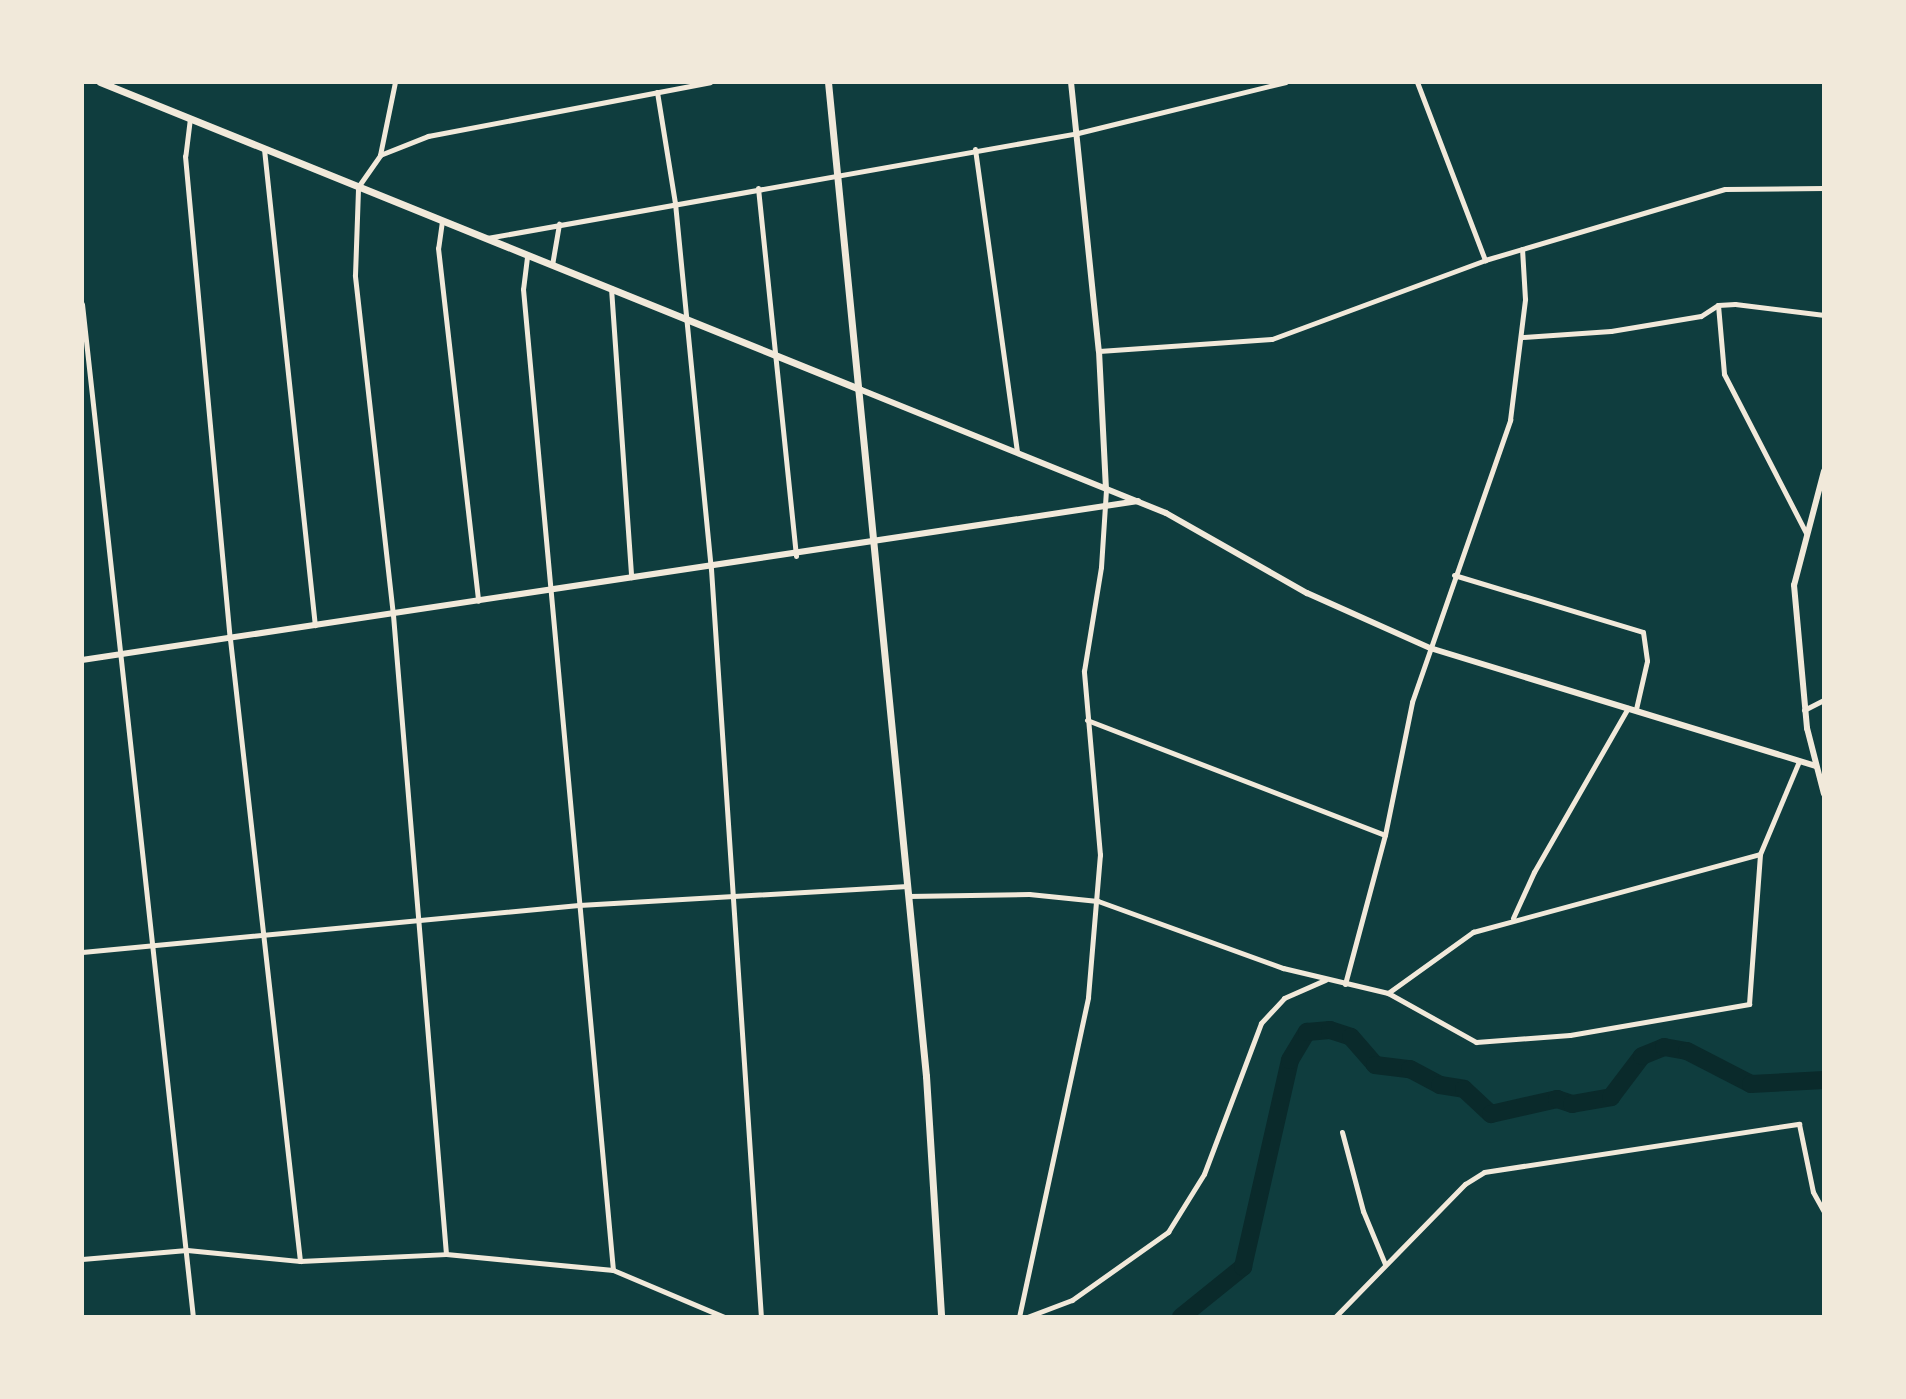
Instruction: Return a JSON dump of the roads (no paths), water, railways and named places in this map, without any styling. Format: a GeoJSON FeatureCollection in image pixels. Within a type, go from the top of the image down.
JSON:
{"type":"FeatureCollection","features":[{"type":"Feature","properties":{"kind":"main road"},"geometry":{"type":"LineString","coordinates":[[100,82],[859,389]]}},
{"type":"Feature","properties":{"kind":"main road"},"geometry":{"type":"LineString","coordinates":[[828,82],[908,896],[941,1317]]}},
{"type":"Feature","properties":{"kind":"street"},"geometry":{"type":"LineString","coordinates":[[395,82],[380,155],[358,187],[355,275],[393,615],[446,1254]]}},
{"type":"Feature","properties":{"kind":"street"},"geometry":{"type":"LineString","coordinates":[[380,155],[428,136],[710,82]]}},
{"type":"Feature","properties":{"kind":"street"},"geometry":{"type":"LineString","coordinates":[[1019,1317],[1088,997],[1100,855],[1084,671],[1106,488],[1099,351],[1071,82]]}},
{"type":"Feature","properties":{"kind":"street"},"geometry":{"type":"LineString","coordinates":[[483,239],[837,173],[1078,133],[1286,82]]}},
{"type":"Feature","properties":{"kind":"street"},"geometry":{"type":"LineString","coordinates":[[1417,82],[1485,260]]}},
{"type":"Feature","properties":{"kind":"street"},"geometry":{"type":"LineString","coordinates":[[657,92],[675,203],[711,569],[761,1317]]}},
{"type":"Feature","properties":{"kind":"street"},"geometry":{"type":"LineString","coordinates":[[190,118],[185,156],[230,639],[300,1261]]}},
{"type":"Feature","properties":{"kind":"street"},"geometry":{"type":"LineString","coordinates":[[264,149],[315,626]]}},
{"type":"Feature","properties":{"kind":"street"},"geometry":{"type":"LineString","coordinates":[[975,149],[1017,452]]}},
{"type":"Feature","properties":{"kind":"street"},"geometry":{"type":"LineString","coordinates":[[758,188],[796,556]]}},
{"type":"Feature","properties":{"kind":"street"},"geometry":{"type":"LineString","coordinates":[[1099,351],[1291,335],[1485,260],[1725,189],[1824,188]]}},
{"type":"Feature","properties":{"kind":"street"},"geometry":{"type":"LineString","coordinates":[[442,221],[438,248],[478,602]]}},
{"type":"Feature","properties":{"kind":"street"},"geometry":{"type":"LineString","coordinates":[[552,266],[559,224]]}},
{"type":"Feature","properties":{"kind":"street"},"geometry":{"type":"LineString","coordinates":[[1345,984],[1385,835],[1412,702],[1510,420],[1522,337],[1522,249]]}},
{"type":"Feature","properties":{"kind":"street"},"geometry":{"type":"LineString","coordinates":[[527,257],[523,289],[613,1270]]}},
{"type":"Feature","properties":{"kind":"street"},"geometry":{"type":"LineString","coordinates":[[611,287],[632,580]]}},
{"type":"Feature","properties":{"kind":"street"},"geometry":{"type":"LineString","coordinates":[[82,304],[193,1317]]}},
{"type":"Feature","properties":{"kind":"street"},"geometry":{"type":"LineString","coordinates":[[1522,337],[1686,319],[1718,305],[1824,315]]}},
{"type":"Feature","properties":{"kind":"street"},"geometry":{"type":"LineString","coordinates":[[1718,305],[1724,374],[1806,533]]}},
{"type":"Feature","properties":{"kind":"street"},"geometry":{"type":"LineString","coordinates":[[859,389],[1138,501],[1330,605],[1430,648],[1815,766]]}},
{"type":"Feature","properties":{"kind":"street"},"geometry":{"type":"LineString","coordinates":[[1824,471],[1794,585],[1804,710],[1824,794]]}},
{"type":"Feature","properties":{"kind":"street"},"geometry":{"type":"LineString","coordinates":[[82,660],[875,545],[1138,501]]}},
{"type":"Feature","properties":{"kind":"street"},"geometry":{"type":"LineString","coordinates":[[1454,575],[1643,632],[1647,661],[1632,708],[1540,861],[1513,918]]}},
{"type":"Feature","properties":{"kind":"street"},"geometry":{"type":"LineString","coordinates":[[1804,710],[1824,700]]}},
{"type":"Feature","properties":{"kind":"street"},"geometry":{"type":"LineString","coordinates":[[1087,720],[1385,835]]}},
{"type":"Feature","properties":{"kind":"street"},"geometry":{"type":"LineString","coordinates":[[908,896],[1029,894],[1098,901],[1326,980],[1388,993],[1463,1037],[1488,1043],[1570,1035],[1749,1004],[1760,854],[1799,761]]}},
{"type":"Feature","properties":{"kind":"street"},"geometry":{"type":"LineString","coordinates":[[1388,993],[1455,942],[1513,918],[1760,854]]}},
{"type":"Feature","properties":{"kind":"street"},"geometry":{"type":"LineString","coordinates":[[82,952],[579,905],[907,886]]}},
{"type":"Feature","properties":{"kind":"street"},"geometry":{"type":"LineString","coordinates":[[1027,1317],[1072,1300],[1168,1232],[1204,1174],[1261,1023],[1284,998],[1326,980]]}},
{"type":"Feature","properties":{"kind":"street"},"geometry":{"type":"LineString","coordinates":[[1335,1317],[1465,1184],[1484,1172],[1799,1124],[1813,1192],[1824,1212]]}},
{"type":"Feature","properties":{"kind":"street"},"geometry":{"type":"LineString","coordinates":[[1342,1132],[1363,1211],[1385,1264]]}},
{"type":"Feature","properties":{"kind":"street"},"geometry":{"type":"LineString","coordinates":[[82,1259],[187,1250],[300,1261],[446,1254],[613,1270],[724,1317]]}},
{"type":"Feature","properties":{"kind":"waterway"},"geometry":{"type":"LineString","coordinates":[[1181,1317],[1243,1267],[1290,1060],[1307,1032],[1330,1030],[1351,1037],[1375,1065],[1410,1069],[1440,1085],[1464,1089],[1491,1114],[1557,1099],[1572,1104],[1611,1097],[1642,1056],[1664,1047],[1687,1051],[1751,1084],[1824,1080]]}}]}
